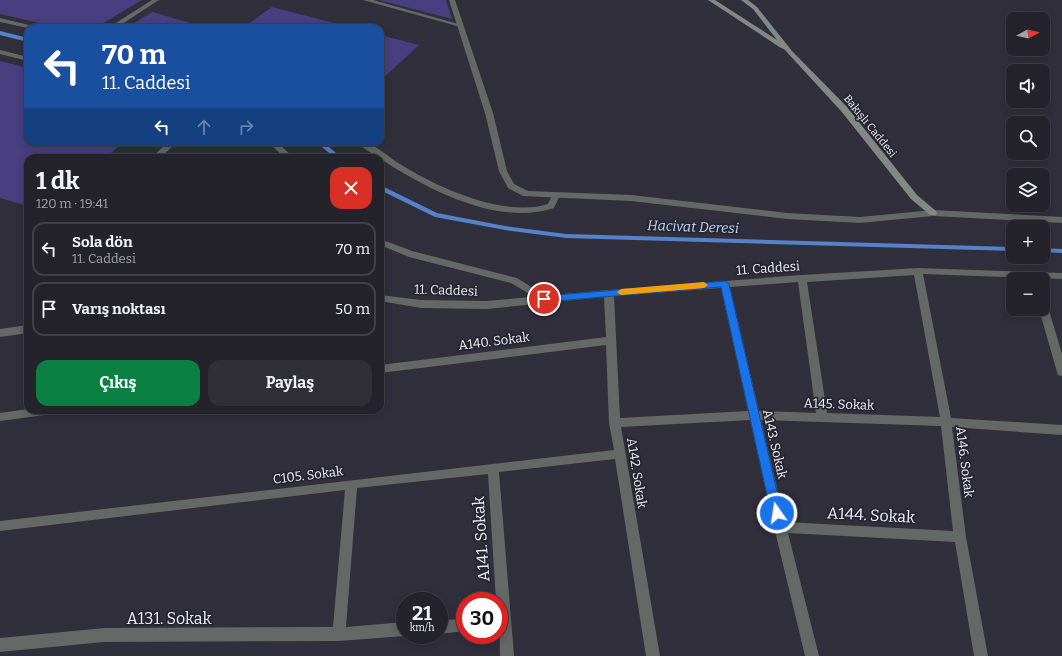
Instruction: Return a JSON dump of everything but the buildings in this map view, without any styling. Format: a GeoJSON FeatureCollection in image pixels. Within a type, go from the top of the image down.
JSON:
{"type":"FeatureCollection","features":[{"type":"Feature","properties":{"kind":"street"},"geometry":{"type":"LineString","coordinates":[[117,24],[156,0]]}},
{"type":"Feature","properties":{"kind":"street"},"geometry":{"type":"LineString","coordinates":[[366,0],[459,25]]}},
{"type":"Feature","properties":{"kind":"street"},"geometry":{"type":"LineString","coordinates":[[452,0],[489,113],[503,170],[511,186],[526,194],[631,198],[787,216],[860,220],[933,213],[1062,220]]}},
{"type":"Feature","properties":{"kind":"street","name":"Bakışlı Caddesi"},"geometry":{"type":"LineString","coordinates":[[711,0],[790,52]]}},
{"type":"Feature","properties":{"kind":"street","name":"Bakışlı Caddesi"},"geometry":{"type":"LineString","coordinates":[[744,0],[755,8],[790,52],[844,109],[914,197],[933,213]]}},
{"type":"Feature","properties":{"kind":"street"},"geometry":{"type":"LineString","coordinates":[[0,20],[24,25]]}},
{"type":"Feature","properties":{"kind":"street"},"geometry":{"type":"LineString","coordinates":[[0,52],[24,58]]}},
{"type":"Feature","properties":{"kind":"street"},"geometry":{"type":"LineString","coordinates":[[160,154],[168,146]]}},
{"type":"Feature","properties":{"kind":"street"},"geometry":{"type":"LineString","coordinates":[[276,146],[286,154]]}},
{"type":"Feature","properties":{"kind":"street"},"geometry":{"type":"LineString","coordinates":[[367,146],[379,154]]}},
{"type":"Feature","properties":{"kind":"street"},"geometry":{"type":"LineString","coordinates":[[384,158],[408,174],[445,193],[480,204],[536,211],[551,206],[556,195]]}},
{"type":"Feature","properties":{"kind":"street"},"geometry":{"type":"LineString","coordinates":[[384,244],[409,254],[514,280],[544,299]]}},
{"type":"Feature","properties":{"kind":"street","name":"11. Caddesi"},"geometry":{"type":"LineString","coordinates":[[384,299],[421,304],[487,305],[609,293],[802,278],[918,271],[1006,276]]}},
{"type":"Feature","properties":{"kind":"street","name":"A146. Sokak"},"geometry":{"type":"LineString","coordinates":[[918,271],[946,422],[960,537],[981,656]]}},
{"type":"Feature","properties":{"kind":"street","name":"11. Caddesi"},"geometry":{"type":"LineString","coordinates":[[1050,276],[1062,276]]}},
{"type":"Feature","properties":{"kind":"street"},"geometry":{"type":"LineString","coordinates":[[802,278],[822,417]]}},
{"type":"Feature","properties":{"kind":"street","name":"A143. Sokak"},"geometry":{"type":"LineString","coordinates":[[725,284],[780,527],[812,656]]}},
{"type":"Feature","properties":{"kind":"street","name":"A142. Sokak"},"geometry":{"type":"LineString","coordinates":[[609,293],[615,423],[653,656]]}},
{"type":"Feature","properties":{"kind":"street"},"geometry":{"type":"LineString","coordinates":[[1046,316],[1062,372]]}},
{"type":"Feature","properties":{"kind":"street"},"geometry":{"type":"LineString","coordinates":[[0,333],[24,330]]}},
{"type":"Feature","properties":{"kind":"street","name":"A140. Sokak"},"geometry":{"type":"LineString","coordinates":[[384,368],[612,340]]}},
{"type":"Feature","properties":{"kind":"street"},"geometry":{"type":"LineString","coordinates":[[0,417],[24,414]]}},
{"type":"Feature","properties":{"kind":"street","name":"A145. Sokak"},"geometry":{"type":"LineString","coordinates":[[615,423],[755,415],[946,422],[1062,430]]}},
{"type":"Feature","properties":{"kind":"street","name":"C105. Sokak"},"geometry":{"type":"LineString","coordinates":[[0,526],[351,484],[620,454]]}},
{"type":"Feature","properties":{"kind":"street","name":"A141. Sokak"},"geometry":{"type":"LineString","coordinates":[[493,468],[500,592]]}},
{"type":"Feature","properties":{"kind":"street"},"geometry":{"type":"LineString","coordinates":[[339,634],[351,484]]}},
{"type":"Feature","properties":{"kind":"street","name":"A144. Sokak"},"geometry":{"type":"LineString","coordinates":[[780,527],[960,537]]}},
{"type":"Feature","properties":{"kind":"street","name":"A131. Sokak"},"geometry":{"type":"LineString","coordinates":[[0,645],[104,635],[339,634],[396,630]]}},
{"type":"Feature","properties":{"kind":"street","name":"A141. Sokak"},"geometry":{"type":"LineString","coordinates":[[505,644],[507,656]]}},
{"type":"Feature","properties":{"kind":"shaded area"},"geometry":{"type":"Polygon","coordinates":[[[0,0],[142,0],[102,24],[44,24],[0,14],[0,0]]]}},
{"type":"Feature","properties":{"kind":"shaded area"},"geometry":{"type":"Polygon","coordinates":[[[379,0],[446,0],[452,19],[379,0]]]}},
{"type":"Feature","properties":{"kind":"shaded area"},"geometry":{"type":"Polygon","coordinates":[[[272,7],[338,24],[249,24],[272,7]]]}},
{"type":"Feature","properties":{"kind":"shaded area"},"geometry":{"type":"Polygon","coordinates":[[[152,12],[194,24],[132,24],[152,12]]]}},
{"type":"Feature","properties":{"kind":"shaded area"},"geometry":{"type":"Polygon","coordinates":[[[384,36],[419,45],[384,77],[384,36]]]}},
{"type":"Feature","properties":{"kind":"shaded area"},"geometry":{"type":"Polygon","coordinates":[[[0,61],[24,67],[24,146],[119,146],[110,154],[24,154],[24,205],[0,198],[0,61]]]}},
{"type":"Feature","properties":{"kind":"waterway","name":"Hacivat Deresi"},"geometry":{"type":"LineString","coordinates":[[0,33],[24,39]]}},
{"type":"Feature","properties":{"kind":"waterway","name":"Hacivat Deresi"},"geometry":{"type":"LineString","coordinates":[[324,146],[334,154]]}},
{"type":"Feature","properties":{"kind":"waterway","name":"Hacivat Deresi"},"geometry":{"type":"LineString","coordinates":[[384,189],[435,215],[505,228],[566,236],[1006,249]]}},
{"type":"Feature","properties":{"kind":"waterway","name":"Hacivat Deresi"},"geometry":{"type":"LineString","coordinates":[[1050,250],[1062,251]]}},
{"type":"Feature","properties":{"kind":"slow traffic"},"geometry":{"type":"LineString","coordinates":[[621,292],[704,285]]}},
{"type":"Feature","properties":{"kind":"route"},"geometry":{"type":"LineString","coordinates":[[544,299],[725,284],[777,513]]}}]}
